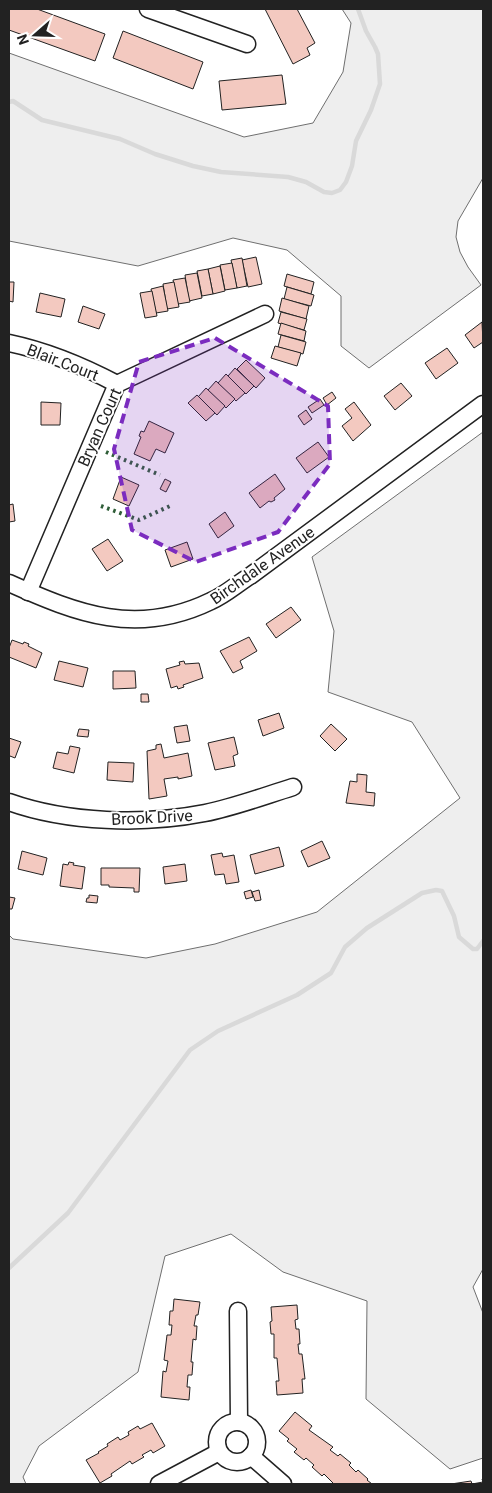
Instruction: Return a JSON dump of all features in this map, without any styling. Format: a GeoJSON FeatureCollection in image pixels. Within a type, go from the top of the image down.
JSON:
{"type":"FeatureCollection","features":[{"type":"Feature","properties":{"kind":"street"},"geometry":{"type":"LineString","coordinates":[[148,9],[247,44]]}},
{"type":"Feature","properties":{"kind":"street","name":"Bryan Court"},"geometry":{"type":"LineString","coordinates":[[28,592],[117,384],[265,314]]}},
{"type":"Feature","properties":{"kind":"street","name":"Blair Court"},"geometry":{"type":"LineString","coordinates":[[9,344],[52,356],[90,370],[117,384]]}},
{"type":"Feature","properties":{"kind":"street","name":"Birchdale Avenue"},"geometry":{"type":"LineString","coordinates":[[9,583],[73,610],[122,620],[151,619],[181,613],[200,606],[213,600],[250,576],[483,404]]}},
{"type":"Feature","properties":{"kind":"street","name":"Brook Drive"},"geometry":{"type":"LineString","coordinates":[[9,802],[58,814],[102,820],[138,820],[204,813],[293,787]]}},
{"type":"Feature","properties":{"kind":"street"},"geometry":{"type":"LineString","coordinates":[[238,1311],[239,1422]]}},
{"type":"Feature","properties":{"kind":"street"},"geometry":{"type":"LineString","coordinates":[[232,1422],[239,1422],[250,1427],[254,1432],[257,1445],[251,1456],[246,1460],[228,1461],[219,1452],[216,1440],[222,1428],[232,1422]]}},
{"type":"Feature","properties":{"kind":"street"},"geometry":{"type":"LineString","coordinates":[[160,1484],[219,1452]]}},
{"type":"Feature","properties":{"kind":"street"},"geometry":{"type":"LineString","coordinates":[[251,1456],[283,1484]]}},
{"type":"Feature","properties":{"kind":"highlighted area"},"geometry":{"type":"Polygon","coordinates":[[[215,338],[328,406],[330,464],[278,532],[196,562],[132,530],[114,449],[139,362],[215,338]]]}},
{"type":"Feature","properties":{"kind":"shaded area"},"geometry":{"type":"Polygon","coordinates":[[[342,9],[483,9],[483,178],[458,221],[456,237],[460,252],[481,285],[369,368],[341,346],[341,296],[287,250],[233,238],[138,266],[9,241],[9,53],[244,137],[313,123],[343,72],[351,23],[342,9]]]}},
{"type":"Feature","properties":{"kind":"shaded area"},"geometry":{"type":"Polygon","coordinates":[[[483,432],[483,1269],[473,1287],[483,1313],[483,1458],[450,1469],[366,1399],[367,1301],[283,1272],[231,1234],[165,1256],[138,1372],[39,1446],[23,1477],[26,1484],[9,1484],[9,935],[13,939],[146,958],[215,944],[317,912],[460,798],[412,722],[328,692],[334,631],[312,557],[483,432]]]}},
{"type":"Feature","properties":{"kind":"building"},"geometry":{"type":"Polygon","coordinates":[[[9,9],[37,9],[105,34],[95,61],[9,30],[9,9]]]}},
{"type":"Feature","properties":{"kind":"building"},"geometry":{"type":"Polygon","coordinates":[[[265,9],[297,9],[315,43],[307,48],[310,55],[293,64],[265,9]]]}},
{"type":"Feature","properties":{"kind":"building"},"geometry":{"type":"Polygon","coordinates":[[[123,31],[203,62],[193,89],[113,58],[123,31]]]}},
{"type":"Feature","properties":{"kind":"building"},"geometry":{"type":"Polygon","coordinates":[[[282,75],[286,104],[222,110],[219,81],[282,75]]]}},
{"type":"Feature","properties":{"kind":"building"},"geometry":{"type":"Polygon","coordinates":[[[256,257],[262,284],[248,287],[242,260],[256,257]]]}},
{"type":"Feature","properties":{"kind":"building"},"geometry":{"type":"Polygon","coordinates":[[[242,258],[247,286],[237,288],[231,260],[242,258]]]}},
{"type":"Feature","properties":{"kind":"building"},"geometry":{"type":"Polygon","coordinates":[[[232,263],[237,288],[225,290],[220,265],[232,263]]]}},
{"type":"Feature","properties":{"kind":"building"},"geometry":{"type":"Polygon","coordinates":[[[220,266],[225,291],[213,294],[208,269],[220,266]]]}},
{"type":"Feature","properties":{"kind":"building"},"geometry":{"type":"Polygon","coordinates":[[[208,269],[213,294],[202,296],[197,271],[208,269]]]}},
{"type":"Feature","properties":{"kind":"building"},"geometry":{"type":"Polygon","coordinates":[[[197,273],[202,298],[189,301],[185,275],[197,273]]]}},
{"type":"Feature","properties":{"kind":"building"},"geometry":{"type":"Polygon","coordinates":[[[287,274],[314,282],[311,294],[284,286],[287,274]]]}},
{"type":"Feature","properties":{"kind":"building"},"geometry":{"type":"Polygon","coordinates":[[[185,278],[190,302],[178,304],[173,280],[185,278]]]}},
{"type":"Feature","properties":{"kind":"building"},"geometry":{"type":"Polygon","coordinates":[[[9,282],[14,282],[13,302],[9,301],[9,282]]]}},
{"type":"Feature","properties":{"kind":"building"},"geometry":{"type":"Polygon","coordinates":[[[174,282],[179,307],[167,309],[163,284],[174,282]]]}},
{"type":"Feature","properties":{"kind":"building"},"geometry":{"type":"Polygon","coordinates":[[[163,286],[168,311],[156,313],[151,289],[163,286]]]}},
{"type":"Feature","properties":{"kind":"building"},"geometry":{"type":"Polygon","coordinates":[[[287,287],[314,295],[311,306],[284,299],[287,287]]]}},
{"type":"Feature","properties":{"kind":"building"},"geometry":{"type":"Polygon","coordinates":[[[152,291],[157,316],[145,318],[140,293],[152,291]]]}},
{"type":"Feature","properties":{"kind":"building"},"geometry":{"type":"Polygon","coordinates":[[[40,293],[65,299],[61,317],[36,312],[40,293]]]}},
{"type":"Feature","properties":{"kind":"building"},"geometry":{"type":"Polygon","coordinates":[[[282,298],[309,306],[306,319],[279,311],[282,298]]]}},
{"type":"Feature","properties":{"kind":"building"},"geometry":{"type":"Polygon","coordinates":[[[83,306],[105,314],[99,329],[78,322],[83,306]]]}},
{"type":"Feature","properties":{"kind":"building"},"geometry":{"type":"Polygon","coordinates":[[[281,312],[307,319],[304,330],[278,323],[281,312]]]}},
{"type":"Feature","properties":{"kind":"building"},"geometry":{"type":"Polygon","coordinates":[[[482,322],[483,342],[474,348],[465,335],[482,322]]]}},
{"type":"Feature","properties":{"kind":"building"},"geometry":{"type":"Polygon","coordinates":[[[281,323],[306,331],[304,341],[278,334],[281,323]]]}},
{"type":"Feature","properties":{"kind":"building"},"geometry":{"type":"Polygon","coordinates":[[[281,335],[306,342],[303,354],[278,347],[281,335]]]}},
{"type":"Feature","properties":{"kind":"building"},"geometry":{"type":"Polygon","coordinates":[[[275,346],[301,353],[297,366],[271,358],[275,346]]]}},
{"type":"Feature","properties":{"kind":"building"},"geometry":{"type":"Polygon","coordinates":[[[447,348],[458,363],[436,379],[425,363],[447,348]]]}},
{"type":"Feature","properties":{"kind":"building"},"geometry":{"type":"Polygon","coordinates":[[[246,360],[265,378],[256,388],[237,369],[246,360]]]}},
{"type":"Feature","properties":{"kind":"building"},"geometry":{"type":"Polygon","coordinates":[[[235,368],[254,386],[246,394],[228,376],[235,368]]]}},
{"type":"Feature","properties":{"kind":"building"},"geometry":{"type":"Polygon","coordinates":[[[226,374],[245,393],[236,401],[218,383],[226,374]]]}},
{"type":"Feature","properties":{"kind":"building"},"geometry":{"type":"Polygon","coordinates":[[[216,381],[235,399],[226,408],[208,390],[216,381]]]}},
{"type":"Feature","properties":{"kind":"building"},"geometry":{"type":"Polygon","coordinates":[[[401,383],[412,396],[395,410],[384,396],[401,383]]]}},
{"type":"Feature","properties":{"kind":"building"},"geometry":{"type":"Polygon","coordinates":[[[206,388],[225,406],[217,415],[198,397],[206,388]]]}},
{"type":"Feature","properties":{"kind":"building"},"geometry":{"type":"Polygon","coordinates":[[[332,392],[336,398],[327,405],[323,398],[332,392]]]}},
{"type":"Feature","properties":{"kind":"building"},"geometry":{"type":"Polygon","coordinates":[[[197,395],[215,413],[206,421],[188,403],[197,395]]]}},
{"type":"Feature","properties":{"kind":"building"},"geometry":{"type":"Polygon","coordinates":[[[320,399],[324,405],[312,413],[308,407],[320,399]]]}},
{"type":"Feature","properties":{"kind":"building"},"geometry":{"type":"Polygon","coordinates":[[[41,402],[61,403],[60,425],[41,425],[41,402]]]}},
{"type":"Feature","properties":{"kind":"building"},"geometry":{"type":"Polygon","coordinates":[[[354,402],[371,425],[353,441],[342,426],[352,418],[345,409],[354,402]]]}},
{"type":"Feature","properties":{"kind":"building"},"geometry":{"type":"Polygon","coordinates":[[[306,410],[312,419],[304,425],[298,416],[306,410]]]}},
{"type":"Feature","properties":{"kind":"building"},"geometry":{"type":"Polygon","coordinates":[[[149,421],[174,433],[165,453],[156,449],[150,461],[134,454],[141,437],[139,436],[141,431],[144,432],[149,421]]]}},
{"type":"Feature","properties":{"kind":"building"},"geometry":{"type":"Polygon","coordinates":[[[318,442],[329,457],[307,473],[296,458],[318,442]]]}},
{"type":"Feature","properties":{"kind":"building"},"geometry":{"type":"Polygon","coordinates":[[[275,474],[285,489],[274,498],[275,500],[269,501],[260,508],[249,493],[275,474]]]}},
{"type":"Feature","properties":{"kind":"building"},"geometry":{"type":"Polygon","coordinates":[[[121,477],[139,485],[129,506],[113,499],[121,477]]]}},
{"type":"Feature","properties":{"kind":"building"},"geometry":{"type":"Polygon","coordinates":[[[165,479],[171,482],[166,492],[160,489],[165,479]]]}},
{"type":"Feature","properties":{"kind":"building"},"geometry":{"type":"Polygon","coordinates":[[[13,504],[15,521],[9,522],[9,505],[13,504]]]}},
{"type":"Feature","properties":{"kind":"building"},"geometry":{"type":"Polygon","coordinates":[[[225,512],[234,526],[218,538],[209,524],[225,512]]]}},
{"type":"Feature","properties":{"kind":"building"},"geometry":{"type":"Polygon","coordinates":[[[108,539],[123,561],[107,571],[92,549],[108,539]]]}},
{"type":"Feature","properties":{"kind":"building"},"geometry":{"type":"Polygon","coordinates":[[[187,542],[193,559],[171,567],[165,550],[187,542]]]}},
{"type":"Feature","properties":{"kind":"building"},"geometry":{"type":"Polygon","coordinates":[[[291,607],[301,620],[276,638],[266,624],[291,607]]]}},
{"type":"Feature","properties":{"kind":"building"},"geometry":{"type":"Polygon","coordinates":[[[249,637],[257,651],[240,661],[243,668],[233,673],[220,651],[249,637]]]}},
{"type":"Feature","properties":{"kind":"building"},"geometry":{"type":"Polygon","coordinates":[[[12,640],[29,644],[28,646],[42,653],[36,668],[9,657],[9,648],[12,640]]]}},
{"type":"Feature","properties":{"kind":"building"},"geometry":{"type":"Polygon","coordinates":[[[59,661],[88,668],[83,687],[54,680],[59,661]]]}},
{"type":"Feature","properties":{"kind":"building"},"geometry":{"type":"Polygon","coordinates":[[[184,661],[185,664],[199,663],[203,678],[183,685],[184,687],[178,689],[177,686],[171,688],[166,669],[180,665],[179,662],[184,661]]]}},
{"type":"Feature","properties":{"kind":"building"},"geometry":{"type":"Polygon","coordinates":[[[113,671],[135,671],[136,688],[113,689],[113,671]]]}},
{"type":"Feature","properties":{"kind":"building"},"geometry":{"type":"Polygon","coordinates":[[[141,694],[148,694],[149,702],[141,702],[141,694]]]}},
{"type":"Feature","properties":{"kind":"building"},"geometry":{"type":"Polygon","coordinates":[[[279,713],[284,728],[263,736],[258,720],[279,713]]]}},
{"type":"Feature","properties":{"kind":"building"},"geometry":{"type":"Polygon","coordinates":[[[331,724],[347,739],[335,751],[320,736],[331,724]]]}},
{"type":"Feature","properties":{"kind":"building"},"geometry":{"type":"Polygon","coordinates":[[[187,725],[190,741],[177,743],[174,727],[187,725]]]}},
{"type":"Feature","properties":{"kind":"building"},"geometry":{"type":"Polygon","coordinates":[[[79,729],[89,730],[88,737],[77,736],[79,729]]]}},
{"type":"Feature","properties":{"kind":"building"},"geometry":{"type":"Polygon","coordinates":[[[234,737],[238,754],[233,756],[235,766],[215,770],[208,743],[234,737]]]}},
{"type":"Feature","properties":{"kind":"building"},"geometry":{"type":"Polygon","coordinates":[[[9,738],[21,742],[15,758],[10,756],[9,758],[9,738]]]}},
{"type":"Feature","properties":{"kind":"building"},"geometry":{"type":"Polygon","coordinates":[[[161,744],[164,758],[188,753],[192,776],[164,779],[167,796],[149,799],[147,751],[156,749],[156,745],[161,744]]]}},
{"type":"Feature","properties":{"kind":"building"},"geometry":{"type":"Polygon","coordinates":[[[70,746],[80,748],[74,773],[53,768],[57,752],[68,754],[70,746]]]}},
{"type":"Feature","properties":{"kind":"building"},"geometry":{"type":"Polygon","coordinates":[[[108,762],[134,763],[133,782],[107,780],[108,762]]]}},
{"type":"Feature","properties":{"kind":"building"},"geometry":{"type":"Polygon","coordinates":[[[357,774],[367,775],[366,792],[375,793],[374,806],[346,803],[350,781],[357,782],[357,774]]]}},
{"type":"Feature","properties":{"kind":"building"},"geometry":{"type":"Polygon","coordinates":[[[322,841],[330,858],[308,867],[301,851],[322,841]]]}},
{"type":"Feature","properties":{"kind":"building"},"geometry":{"type":"Polygon","coordinates":[[[279,847],[284,866],[255,874],[250,855],[279,847]]]}},
{"type":"Feature","properties":{"kind":"building"},"geometry":{"type":"Polygon","coordinates":[[[22,851],[47,858],[43,875],[18,869],[22,851]]]}},
{"type":"Feature","properties":{"kind":"building"},"geometry":{"type":"Polygon","coordinates":[[[222,853],[223,857],[234,855],[239,882],[226,884],[224,874],[215,875],[211,855],[222,853]]]}},
{"type":"Feature","properties":{"kind":"building"},"geometry":{"type":"Polygon","coordinates":[[[69,862],[74,863],[73,865],[85,867],[82,889],[60,886],[63,864],[68,865],[69,862]]]}},
{"type":"Feature","properties":{"kind":"building"},"geometry":{"type":"Polygon","coordinates":[[[185,864],[187,881],[165,884],[163,867],[185,864]]]}},
{"type":"Feature","properties":{"kind":"building"},"geometry":{"type":"Polygon","coordinates":[[[101,868],[140,868],[139,892],[134,892],[134,888],[101,885],[101,868]]]}},
{"type":"Feature","properties":{"kind":"building"},"geometry":{"type":"Polygon","coordinates":[[[251,890],[253,897],[246,899],[244,892],[251,890]]]}},
{"type":"Feature","properties":{"kind":"building"},"geometry":{"type":"Polygon","coordinates":[[[259,890],[261,900],[255,901],[252,892],[259,890]]]}},
{"type":"Feature","properties":{"kind":"building"},"geometry":{"type":"Polygon","coordinates":[[[89,895],[98,896],[97,903],[86,902],[89,895]]]}},
{"type":"Feature","properties":{"kind":"building"},"geometry":{"type":"Polygon","coordinates":[[[9,897],[15,898],[12,909],[9,909],[9,897]]]}},
{"type":"Feature","properties":{"kind":"building"},"geometry":{"type":"Polygon","coordinates":[[[174,1299],[200,1302],[194,1326],[197,1326],[196,1340],[193,1339],[192,1375],[188,1375],[187,1387],[190,1387],[189,1400],[161,1397],[163,1371],[166,1372],[168,1361],[164,1360],[167,1335],[171,1335],[172,1325],[169,1325],[170,1311],[173,1311],[174,1299]]]}},
{"type":"Feature","properties":{"kind":"building"},"geometry":{"type":"Polygon","coordinates":[[[297,1305],[298,1319],[295,1320],[296,1329],[299,1329],[299,1354],[302,1354],[305,1379],[302,1379],[303,1393],[277,1395],[276,1381],[279,1381],[277,1358],[274,1358],[274,1334],[271,1334],[271,1307],[297,1305]]]}},
{"type":"Feature","properties":{"kind":"building"},"geometry":{"type":"Polygon","coordinates":[[[295,1412],[312,1426],[309,1430],[333,1447],[330,1450],[338,1456],[340,1454],[351,1463],[349,1465],[356,1472],[358,1470],[372,1484],[334,1484],[324,1474],[322,1476],[312,1467],[314,1465],[306,1458],[304,1460],[294,1452],[297,1449],[279,1431],[295,1412]]]}},
{"type":"Feature","properties":{"kind":"building"},"geometry":{"type":"Polygon","coordinates":[[[152,1423],[165,1446],[153,1453],[151,1450],[132,1464],[130,1461],[100,1483],[86,1460],[99,1453],[108,1446],[107,1444],[118,1437],[120,1440],[129,1435],[128,1432],[138,1426],[140,1429],[152,1423]]]}},
{"type":"Feature","properties":{"kind":"building"},"geometry":{"type":"Polygon","coordinates":[[[471,1481],[472,1484],[451,1484],[471,1481]]]}},
{"type":"Feature","properties":{"kind":"waterway"},"geometry":{"type":"LineString","coordinates":[[9,102],[13,101],[42,120],[120,139],[155,154],[193,166],[221,172],[288,177],[306,182],[324,192],[332,193],[340,190],[346,182],[352,166],[356,141],[371,110],[380,84],[378,54],[366,31],[358,9]]}},
{"type":"Feature","properties":{"kind":"waterway"},"geometry":{"type":"LineString","coordinates":[[9,1268],[68,1213],[190,1050],[218,1031],[297,995],[331,973],[345,947],[367,928],[422,893],[436,890],[442,891],[454,916],[459,937],[473,949],[477,949],[483,941]]}},
{"type":"Feature","properties":{"kind":"hedge"},"geometry":{"type":"LineString","coordinates":[[106,452],[160,475]]}},
{"type":"Feature","properties":{"kind":"hedge"},"geometry":{"type":"LineString","coordinates":[[101,506],[139,520],[170,506]]}}]}
